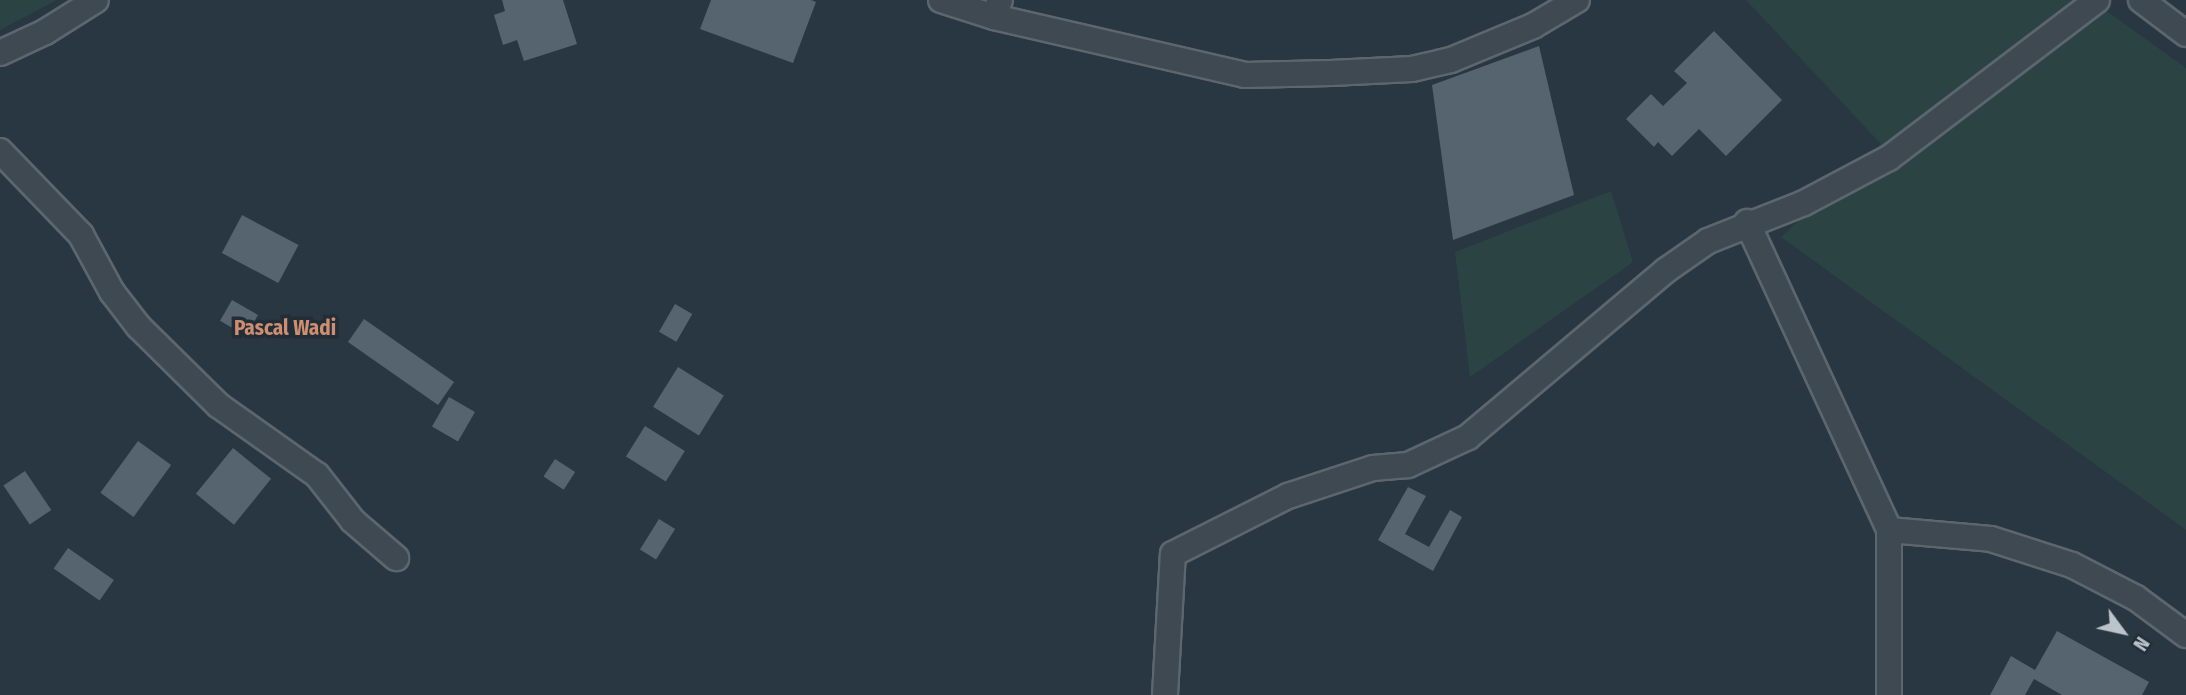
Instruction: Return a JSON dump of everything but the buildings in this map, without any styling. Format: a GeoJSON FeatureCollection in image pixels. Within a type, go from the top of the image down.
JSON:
{"type":"FeatureCollection","features":[{"type":"Feature","properties":{"kind":"street"},"geometry":{"type":"LineString","coordinates":[[0,53],[45,33],[96,0]]}},
{"type":"Feature","properties":{"kind":"street"},"geometry":{"type":"LineString","coordinates":[[941,0],[997,9],[1245,75],[1412,69],[1451,60],[1533,26],[1577,0]]}},
{"type":"Feature","properties":{"kind":"street"},"geometry":{"type":"LineString","coordinates":[[1165,695],[1173,554],[1288,496],[1373,468],[1408,465],[1468,437],[1665,271],[1708,241],[1747,222],[1804,203],[1889,158],[2097,0]]}},
{"type":"Feature","properties":{"kind":"street"},"geometry":{"type":"LineString","coordinates":[[2141,0],[2186,34]]}},
{"type":"Feature","properties":{"kind":"street"},"geometry":{"type":"LineString","coordinates":[[0,151],[81,235],[112,292],[139,327],[218,405],[317,475],[353,521],[396,558]]}},
{"type":"Feature","properties":{"kind":"street"},"geometry":{"type":"LineString","coordinates":[[1747,222],[1889,530],[1889,695]]}},
{"type":"Feature","properties":{"kind":"street"},"geometry":{"type":"LineString","coordinates":[[1889,530],[1991,539],[2072,565],[2136,598],[2186,635]]}},
{"type":"Feature","properties":{"kind":"green space"},"geometry":{"type":"Polygon","coordinates":[[[0,0],[57,0],[0,30],[0,0]]]}},
{"type":"Feature","properties":{"kind":"green space"},"geometry":{"type":"Polygon","coordinates":[[[1746,0],[2091,0],[2186,68],[2186,530],[1781,237],[1881,144],[1746,0]]]}},
{"type":"Feature","properties":{"kind":"green space"},"geometry":{"type":"Polygon","coordinates":[[[1611,191],[1633,262],[1470,377],[1455,252],[1611,191]]]}},
{"type":"Feature","properties":{"kind":"district","name":"Pascal Wadi"},"geometry":{"type":"Point","coordinates":[285,328]}}]}
